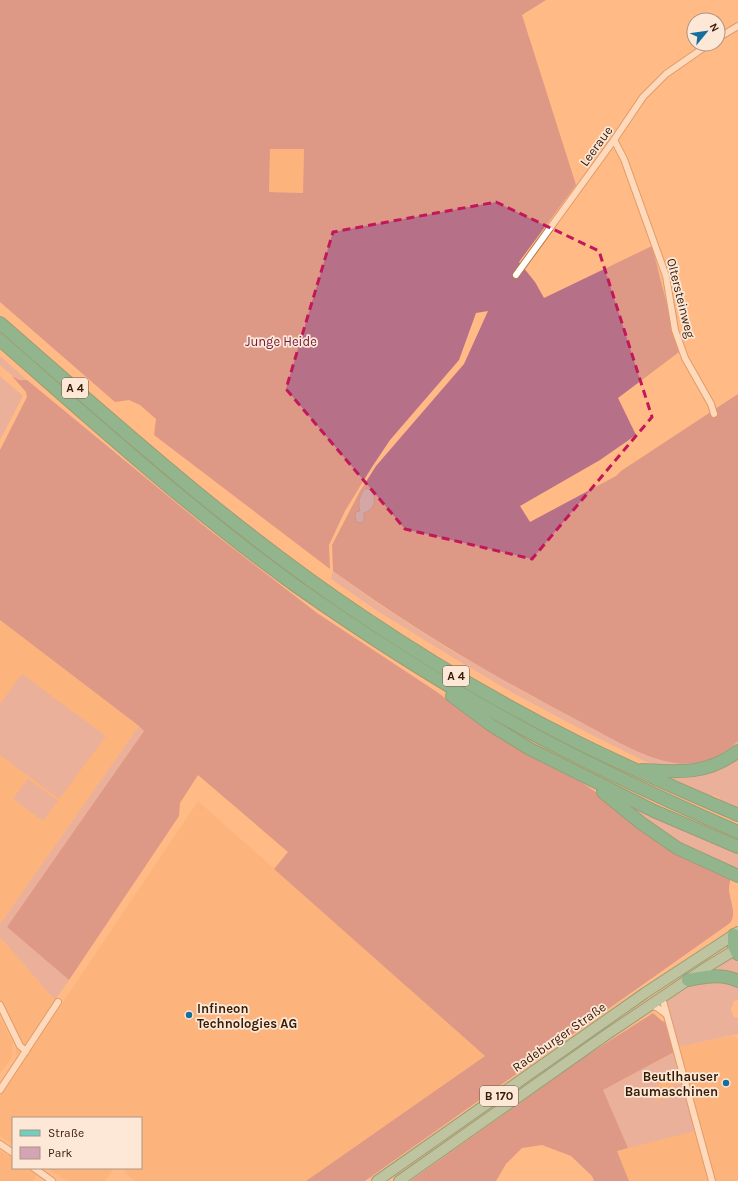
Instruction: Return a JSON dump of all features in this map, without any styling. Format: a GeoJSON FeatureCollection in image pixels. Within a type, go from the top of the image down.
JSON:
{"type":"FeatureCollection","features":[{"type":"Feature","properties":{"kind":"highway","name":"A 4"},"geometry":{"type":"LineString","coordinates":[[0,323],[185,482],[248,533],[322,588],[393,637],[477,689],[579,744],[738,815]]}},
{"type":"Feature","properties":{"kind":"highway","name":"A 4"},"geometry":{"type":"LineString","coordinates":[[0,340],[134,457],[234,538],[296,586],[385,647],[431,676],[526,730],[670,802],[738,832]]}},
{"type":"Feature","properties":{"kind":"highway"},"geometry":{"type":"LineString","coordinates":[[431,676],[443,689],[492,726],[530,749],[691,828],[738,846]]}},
{"type":"Feature","properties":{"kind":"highway"},"geometry":{"type":"LineString","coordinates":[[635,769],[673,772],[704,769],[719,763],[738,751]]}},
{"type":"Feature","properties":{"kind":"highway"},"geometry":{"type":"LineString","coordinates":[[580,774],[667,842],[736,875]]}},
{"type":"Feature","properties":{"kind":"highway"},"geometry":{"type":"LineString","coordinates":[[736,934],[734,946],[737,951]]}},
{"type":"Feature","properties":{"kind":"highway"},"geometry":{"type":"LineString","coordinates":[[688,980],[717,976],[738,981]]}},
{"type":"Feature","properties":{"kind":"main road","name":"Radeburger Straße"},"geometry":{"type":"LineString","coordinates":[[377,1181],[645,993],[736,934]]}},
{"type":"Feature","properties":{"kind":"main road","name":"Radeburger Straße"},"geometry":{"type":"LineString","coordinates":[[399,1181],[650,1005],[688,980],[737,951]]}},
{"type":"Feature","properties":{"kind":"street"},"geometry":{"type":"LineString","coordinates":[[726,33],[738,26]]}},
{"type":"Feature","properties":{"kind":"street","name":"Leeraue"},"geometry":{"type":"LineString","coordinates":[[516,275],[643,98],[666,74],[698,52]]}},
{"type":"Feature","properties":{"kind":"street","name":"Oltersteinweg"},"geometry":{"type":"LineString","coordinates":[[614,140],[624,159],[666,276],[675,330],[686,358],[711,404],[714,414]]}},
{"type":"Feature","properties":{"kind":"street"},"geometry":{"type":"LineString","coordinates":[[662,997],[712,1181]]}},
{"type":"Feature","properties":{"kind":"street"},"geometry":{"type":"LineString","coordinates":[[0,1090],[58,1002]]}},
{"type":"Feature","properties":{"kind":"street"},"geometry":{"type":"LineString","coordinates":[[0,1005],[20,1046],[26,1051]]}},
{"type":"Feature","properties":{"kind":"street"},"geometry":{"type":"LineString","coordinates":[[650,1005],[658,1008],[666,1014]]}},
{"type":"Feature","properties":{"kind":"street"},"geometry":{"type":"LineString","coordinates":[[0,1144],[12,1152]]}},
{"type":"Feature","properties":{"kind":"street"},"geometry":{"type":"LineString","coordinates":[[35,1169],[52,1181]]}},
{"type":"Feature","properties":{"kind":"highlighted area"},"geometry":{"type":"Polygon","coordinates":[[[496,202],[599,251],[652,417],[532,559],[405,529],[286,389],[333,232],[496,202]]]}},
{"type":"Feature","properties":{"kind":"shaded area"},"geometry":{"type":"Polygon","coordinates":[[[270,149],[304,149],[303,193],[269,192],[270,149]]]}},
{"type":"Feature","properties":{"kind":"shaded area"},"geometry":{"type":"Polygon","coordinates":[[[366,488],[371,490],[373,494],[374,504],[371,509],[364,513],[364,521],[361,523],[356,522],[356,512],[360,511],[360,498],[366,488]]]}},
{"type":"Feature","properties":{"kind":"shaded area"},"geometry":{"type":"Polygon","coordinates":[[[0,620],[139,726],[0,924],[0,620]]]}},
{"type":"Feature","properties":{"kind":"shaded area"},"geometry":{"type":"Polygon","coordinates":[[[198,801],[485,1056],[306,1181],[135,1181],[124,1173],[126,1171],[123,1169],[142,1169],[142,1117],[12,1117],[12,1144],[0,1136],[0,1096],[198,801]]]}},
{"type":"Feature","properties":{"kind":"shaded area"},"geometry":{"type":"Polygon","coordinates":[[[0,937],[55,1000],[16,1057],[16,1045],[0,1013],[0,937]]]}},
{"type":"Feature","properties":{"kind":"shaded area"},"geometry":{"type":"Polygon","coordinates":[[[653,1013],[665,1022],[672,1048],[732,1036],[738,1038],[738,1181],[629,1181],[617,1151],[628,1148],[603,1090],[653,1013]]]}},
{"type":"Feature","properties":{"kind":"shaded area"},"geometry":{"type":"Polygon","coordinates":[[[0,1018],[13,1043],[11,1059],[0,1073],[0,1018]]]}},
{"type":"Feature","properties":{"kind":"shaded area"},"geometry":{"type":"Polygon","coordinates":[[[0,1151],[12,1158],[12,1169],[30,1169],[37,1174],[33,1181],[0,1181],[0,1151]]]}},
{"type":"Feature","properties":{"kind":"shaded area"},"geometry":{"type":"Polygon","coordinates":[[[49,1169],[113,1169],[105,1181],[67,1181],[49,1169]]]}},
{"type":"Feature","properties":{"kind":"green space","name":"Junge Heide"},"geometry":{"type":"Polygon","coordinates":[[[0,0],[546,0],[522,15],[576,185],[519,262],[535,282],[544,298],[652,246],[679,352],[618,398],[636,435],[600,460],[520,506],[530,522],[616,476],[621,471],[738,394],[738,741],[716,757],[698,762],[675,763],[638,751],[613,740],[484,669],[422,632],[333,571],[332,545],[360,491],[376,466],[464,364],[488,311],[476,313],[459,360],[390,440],[345,511],[329,545],[330,569],[154,435],[156,419],[140,405],[129,400],[115,402],[0,302],[0,0]],[[270,149],[269,192],[303,193],[304,149],[270,149]]]}},
{"type":"Feature","properties":{"kind":"green space"},"geometry":{"type":"Polygon","coordinates":[[[0,356],[27,380],[12,376],[6,371],[0,365],[0,356]]]}},
{"type":"Feature","properties":{"kind":"green space"},"geometry":{"type":"Polygon","coordinates":[[[0,376],[23,396],[0,440],[0,376]]]}},
{"type":"Feature","properties":{"kind":"green space"},"geometry":{"type":"Polygon","coordinates":[[[12,376],[20,380],[27,380],[208,529],[317,613],[437,692],[488,730],[526,754],[581,782],[731,877],[729,890],[733,916],[730,923],[365,1181],[306,1181],[485,1056],[274,869],[288,852],[198,775],[180,803],[179,816],[69,980],[7,927],[144,731],[0,620],[0,450],[27,397],[26,392],[12,376]]]}},
{"type":"Feature","properties":{"kind":"green space"},"geometry":{"type":"Polygon","coordinates":[[[333,571],[377,603],[447,648],[531,696],[640,752],[720,755],[738,741],[738,747],[705,765],[662,767],[646,762],[513,693],[452,657],[379,612],[331,579],[333,571]]]}},
{"type":"Feature","properties":{"kind":"green space"},"geometry":{"type":"Polygon","coordinates":[[[22,674],[106,736],[59,799],[0,755],[0,704],[22,674]]]}},
{"type":"Feature","properties":{"kind":"green space"},"geometry":{"type":"Polygon","coordinates":[[[139,726],[144,731],[8,927],[69,980],[55,1000],[0,937],[0,924],[139,726]]]}},
{"type":"Feature","properties":{"kind":"green space"},"geometry":{"type":"Polygon","coordinates":[[[738,756],[738,808],[720,800],[720,798],[713,795],[712,797],[668,776],[738,756]]]}},
{"type":"Feature","properties":{"kind":"green space"},"geometry":{"type":"Polygon","coordinates":[[[28,779],[58,801],[43,821],[13,799],[28,779]]]}},
{"type":"Feature","properties":{"kind":"green space"},"geometry":{"type":"Polygon","coordinates":[[[619,799],[738,850],[738,870],[681,847],[619,799]]]}},
{"type":"Feature","properties":{"kind":"green space"},"geometry":{"type":"Polygon","coordinates":[[[734,954],[738,959],[738,977],[701,975],[734,954]]]}},
{"type":"Feature","properties":{"kind":"green space"},"geometry":{"type":"Polygon","coordinates":[[[703,979],[738,983],[738,1000],[734,1001],[731,1010],[734,1017],[738,1018],[738,1034],[678,1047],[666,1001],[694,982],[703,979]]]}},
{"type":"Feature","properties":{"kind":"green space"},"geometry":{"type":"Polygon","coordinates":[[[653,1013],[665,1022],[674,1052],[603,1090],[628,1148],[617,1151],[629,1181],[594,1181],[592,1176],[571,1156],[542,1145],[522,1148],[506,1164],[496,1181],[410,1181],[586,1056],[653,1013]]]}},
{"type":"Feature","properties":{"kind":"green space"},"geometry":{"type":"Polygon","coordinates":[[[674,1052],[681,1077],[672,1081],[663,1081],[652,1093],[656,1101],[664,1098],[666,1100],[670,1097],[674,1085],[683,1084],[695,1131],[628,1148],[603,1090],[674,1052]]]}},
{"type":"Feature","properties":{"kind":"place","name":"Infineon Technologies AG"},"geometry":{"type":"Point","coordinates":[189,1015]}},
{"type":"Feature","properties":{"kind":"place","name":"Beutlhauser Baumaschinen"},"geometry":{"type":"Point","coordinates":[726,1083]}}]}
